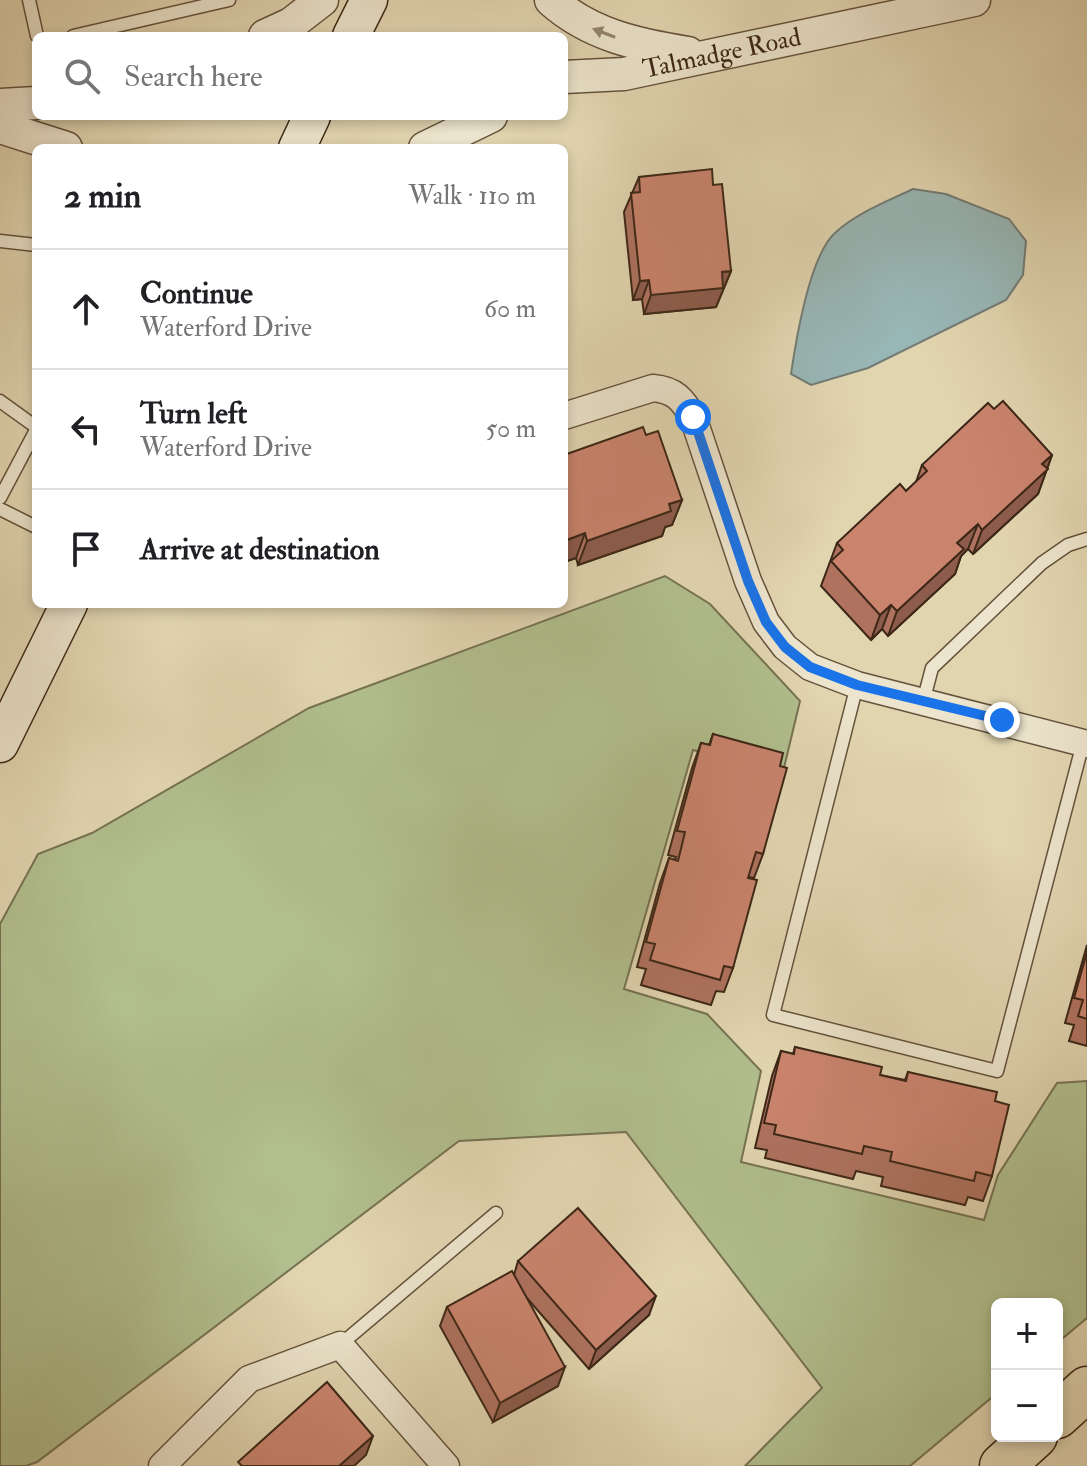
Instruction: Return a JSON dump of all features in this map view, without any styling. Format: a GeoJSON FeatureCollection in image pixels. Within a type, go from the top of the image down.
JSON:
{"type":"FeatureCollection","features":[{"type":"Feature","properties":{"kind":"highway"},"geometry":{"type":"LineString","coordinates":[[1063,1411],[1087,1389]]}},
{"type":"Feature","properties":{"kind":"highway"},"geometry":{"type":"LineString","coordinates":[[1002,1466],[1028,1442]]}},
{"type":"Feature","properties":{"kind":"main road"},"geometry":{"type":"LineString","coordinates":[[353,32],[369,0]]}},
{"type":"Feature","properties":{"kind":"main road"},"geometry":{"type":"LineString","coordinates":[[299,144],[310,120]]}},
{"type":"Feature","properties":{"kind":"main road"},"geometry":{"type":"LineString","coordinates":[[0,744],[67,608]]}},
{"type":"Feature","properties":{"kind":"street"},"geometry":{"type":"LineString","coordinates":[[274,32],[291,24],[322,0]]}},
{"type":"Feature","properties":{"kind":"street"},"geometry":{"type":"LineString","coordinates":[[551,0],[590,27],[637,45],[707,56]]}},
{"type":"Feature","properties":{"kind":"street","name":"Talmadge Road"},"geometry":{"type":"LineString","coordinates":[[568,77],[624,74],[974,0]]}},
{"type":"Feature","properties":{"kind":"street"},"geometry":{"type":"LineString","coordinates":[[568,91],[624,74]]}},
{"type":"Feature","properties":{"kind":"street"},"geometry":{"type":"LineString","coordinates":[[0,105],[32,103]]}},
{"type":"Feature","properties":{"kind":"street"},"geometry":{"type":"LineString","coordinates":[[433,144],[483,120]]}},
{"type":"Feature","properties":{"kind":"street"},"geometry":{"type":"LineString","coordinates":[[0,127],[53,144]]}},
{"type":"Feature","properties":{"kind":"street"},"geometry":{"type":"LineString","coordinates":[[568,415],[653,388],[668,389],[681,398],[693,417],[748,581],[766,622],[785,647],[810,667],[857,685],[1085,743]]}},
{"type":"Feature","properties":{"kind":"street"},"geometry":{"type":"LineString","coordinates":[[162,1466],[249,1379],[340,1345],[446,1466]]}},
{"type":"Feature","properties":{"kind":"lane"},"geometry":{"type":"LineString","coordinates":[[29,0],[36,32]]}},
{"type":"Feature","properties":{"kind":"lane"},"geometry":{"type":"LineString","coordinates":[[90,32],[229,0]]}},
{"type":"Feature","properties":{"kind":"lane"},"geometry":{"type":"LineString","coordinates":[[0,241],[32,245]]}},
{"type":"Feature","properties":{"kind":"lane"},"geometry":{"type":"LineString","coordinates":[[0,401],[32,425]]}},
{"type":"Feature","properties":{"kind":"lane"},"geometry":{"type":"LineString","coordinates":[[0,498],[32,436]]}},
{"type":"Feature","properties":{"kind":"lane"},"geometry":{"type":"LineString","coordinates":[[0,509],[32,525]]}},
{"type":"Feature","properties":{"kind":"lane"},"geometry":{"type":"LineString","coordinates":[[923,702],[932,668],[1042,563],[1068,545],[1087,539]]}},
{"type":"Feature","properties":{"kind":"lane"},"geometry":{"type":"LineString","coordinates":[[857,685],[773,1015],[997,1071],[1085,743]]}},
{"type":"Feature","properties":{"kind":"lane"},"geometry":{"type":"LineString","coordinates":[[340,1345],[496,1213]]}},
{"type":"Feature","properties":{"kind":"green space"},"geometry":{"type":"Polygon","coordinates":[[[665,576],[710,604],[800,701],[783,772],[693,750],[624,989],[707,1014],[761,1071],[741,1162],[984,1220],[998,1175],[1057,1083],[1087,1081],[1087,1318],[1063,1338],[1063,1298],[991,1298],[991,1398],[910,1466],[745,1466],[822,1388],[626,1132],[459,1141],[37,1462],[26,1466],[0,1466],[0,924],[38,854],[92,833],[309,708],[665,576]]]}},
{"type":"Feature","properties":{"kind":"water"},"geometry":{"type":"Polygon","coordinates":[[[913,189],[946,194],[1009,219],[1026,241],[1023,275],[1006,300],[868,368],[811,385],[791,374],[806,298],[827,243],[853,219],[913,189]]]}},
{"type":"Feature","properties":{"kind":"building"},"geometry":{"type":"Polygon","coordinates":[[[712,169],[713,185],[722,184],[731,271],[722,272],[723,288],[651,295],[649,280],[640,281],[631,193],[640,192],[639,177],[712,169]]]}},
{"type":"Feature","properties":{"kind":"building"},"geometry":{"type":"Polygon","coordinates":[[[1003,401],[1052,455],[1042,464],[1048,469],[982,530],[978,524],[957,543],[964,549],[897,611],[891,605],[880,615],[831,561],[843,550],[837,543],[900,484],[906,491],[927,471],[922,465],[988,403],[994,409],[1003,401]]]}},
{"type":"Feature","properties":{"kind":"building"},"geometry":{"type":"Polygon","coordinates":[[[643,427],[646,435],[658,431],[682,500],[669,504],[671,511],[587,541],[585,533],[568,539],[568,454],[643,427]]]}},
{"type":"Feature","properties":{"kind":"building"},"geometry":{"type":"Polygon","coordinates":[[[713,734],[783,753],[780,766],[787,768],[763,854],[756,852],[748,878],[757,880],[733,968],[724,966],[720,980],[650,960],[655,944],[646,942],[669,858],[678,861],[685,832],[677,831],[701,743],[710,745],[713,734]]]}},
{"type":"Feature","properties":{"kind":"building"},"geometry":{"type":"Polygon","coordinates":[[[1087,952],[1087,1019],[1078,1016],[1083,1000],[1074,998],[1087,952]]]}},
{"type":"Feature","properties":{"kind":"building"},"geometry":{"type":"Polygon","coordinates":[[[795,1047],[882,1067],[880,1075],[906,1081],[908,1072],[997,1092],[995,1101],[1009,1105],[992,1176],[976,1172],[974,1181],[890,1161],[892,1152],[864,1146],[862,1154],[774,1134],[776,1125],[764,1123],[781,1051],[794,1054],[795,1047]]]}},
{"type":"Feature","properties":{"kind":"building"},"geometry":{"type":"Polygon","coordinates":[[[578,1208],[656,1296],[596,1350],[518,1261],[578,1208]]]}},
{"type":"Feature","properties":{"kind":"building"},"geometry":{"type":"Polygon","coordinates":[[[512,1271],[565,1367],[500,1403],[447,1307],[512,1271]]]}},
{"type":"Feature","properties":{"kind":"building"},"geometry":{"type":"Polygon","coordinates":[[[327,1382],[373,1436],[339,1466],[242,1466],[238,1462],[327,1382]]]}},
{"type":"Feature","properties":{"kind":"route"},"geometry":{"type":"LineString","coordinates":[[693,417],[748,581],[766,622],[785,647],[810,667],[857,685],[1002,720]]}}]}
